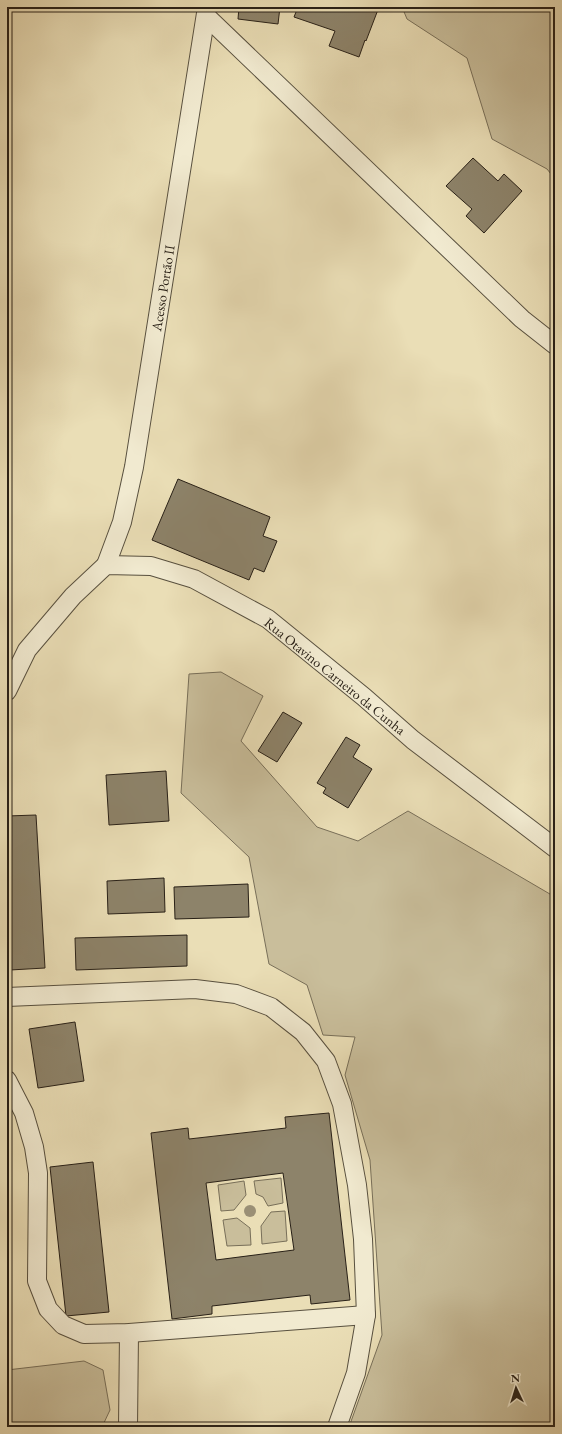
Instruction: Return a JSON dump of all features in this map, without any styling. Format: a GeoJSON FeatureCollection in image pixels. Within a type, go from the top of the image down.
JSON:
{"type":"FeatureCollection","features":[{"type":"Feature","properties":{"kind":"street"},"geometry":{"type":"LineString","coordinates":[[206,11],[522,319],[555,345]]}},
{"type":"Feature","properties":{"kind":"street","name":"Acesso Portão II"},"geometry":{"type":"LineString","coordinates":[[106,565],[122,522],[134,467],[206,11]]}},
{"type":"Feature","properties":{"kind":"street"},"geometry":{"type":"LineString","coordinates":[[7,691],[27,650],[73,596],[106,565]]}},
{"type":"Feature","properties":{"kind":"street","name":"Rua Otavino Carneiro da Cunha"},"geometry":{"type":"LineString","coordinates":[[106,565],[151,566],[194,579],[268,619],[364,697],[414,740],[555,848]]}},
{"type":"Feature","properties":{"kind":"street"},"geometry":{"type":"LineString","coordinates":[[7,996],[195,989],[236,994],[271,1007],[303,1032],[326,1062],[342,1104],[357,1184],[363,1239],[366,1315],[356,1372],[337,1427]]}},
{"type":"Feature","properties":{"kind":"street"},"geometry":{"type":"LineString","coordinates":[[7,1080],[24,1113],[34,1147],[38,1174],[37,1281],[48,1309],[63,1325],[84,1334],[129,1333],[366,1315]]}},
{"type":"Feature","properties":{"kind":"street"},"geometry":{"type":"LineString","coordinates":[[128,1427],[129,1333]]}},
{"type":"Feature","properties":{"kind":"shaded area"},"geometry":{"type":"Polygon","coordinates":[[[402,7],[555,7],[555,179],[547,169],[492,139],[467,58],[407,19],[402,7]]]}},
{"type":"Feature","properties":{"kind":"shaded area"},"geometry":{"type":"Polygon","coordinates":[[[221,672],[263,696],[241,741],[317,827],[358,841],[408,811],[555,897],[555,1427],[349,1427],[382,1335],[370,1160],[345,1075],[355,1037],[323,1035],[307,985],[269,964],[249,857],[181,793],[189,674],[221,672]]]}},
{"type":"Feature","properties":{"kind":"shaded area"},"geometry":{"type":"Polygon","coordinates":[[[281,1178],[283,1203],[268,1206],[263,1197],[256,1194],[254,1181],[281,1178]]]}},
{"type":"Feature","properties":{"kind":"shaded area"},"geometry":{"type":"Polygon","coordinates":[[[244,1181],[246,1195],[234,1210],[221,1211],[218,1185],[244,1181]]]}},
{"type":"Feature","properties":{"kind":"shaded area"},"geometry":{"type":"Polygon","coordinates":[[[285,1211],[287,1241],[262,1244],[261,1226],[271,1212],[285,1211]]]}},
{"type":"Feature","properties":{"kind":"shaded area"},"geometry":{"type":"Polygon","coordinates":[[[237,1218],[250,1228],[251,1245],[227,1246],[223,1220],[237,1218]]]}},
{"type":"Feature","properties":{"kind":"shaded area"},"geometry":{"type":"Polygon","coordinates":[[[84,1361],[103,1370],[110,1410],[102,1427],[7,1427],[7,1370],[84,1361]]]}},
{"type":"Feature","properties":{"kind":"building"},"geometry":{"type":"Polygon","coordinates":[[[239,7],[280,7],[278,24],[238,19],[239,7]]]}},
{"type":"Feature","properties":{"kind":"building"},"geometry":{"type":"Polygon","coordinates":[[[298,7],[379,7],[359,57],[329,46],[335,31],[294,17],[298,7]]]}},
{"type":"Feature","properties":{"kind":"building"},"geometry":{"type":"Polygon","coordinates":[[[473,158],[498,181],[504,174],[522,191],[484,233],[466,216],[472,209],[446,186],[473,158]]]}},
{"type":"Feature","properties":{"kind":"building"},"geometry":{"type":"Polygon","coordinates":[[[178,479],[270,517],[263,536],[277,541],[264,572],[254,568],[249,580],[152,540],[178,479]]]}},
{"type":"Feature","properties":{"kind":"building"},"geometry":{"type":"Polygon","coordinates":[[[283,712],[302,723],[277,762],[258,751],[283,712]]]}},
{"type":"Feature","properties":{"kind":"building"},"geometry":{"type":"Polygon","coordinates":[[[346,737],[360,745],[353,757],[372,769],[348,808],[323,793],[326,788],[317,783],[346,737]]]}},
{"type":"Feature","properties":{"kind":"building"},"geometry":{"type":"Polygon","coordinates":[[[166,771],[169,821],[109,825],[106,775],[166,771]]]}},
{"type":"Feature","properties":{"kind":"building"},"geometry":{"type":"Polygon","coordinates":[[[36,815],[45,968],[10,970],[7,918],[7,816],[36,815]]]}},
{"type":"Feature","properties":{"kind":"building"},"geometry":{"type":"Polygon","coordinates":[[[164,878],[165,912],[108,914],[107,881],[164,878]]]}},
{"type":"Feature","properties":{"kind":"building"},"geometry":{"type":"Polygon","coordinates":[[[248,884],[249,917],[175,919],[174,887],[248,884]]]}},
{"type":"Feature","properties":{"kind":"building"},"geometry":{"type":"Polygon","coordinates":[[[187,935],[187,966],[76,970],[75,938],[187,935]]]}},
{"type":"Feature","properties":{"kind":"building"},"geometry":{"type":"Polygon","coordinates":[[[75,1022],[84,1081],[38,1088],[29,1029],[75,1022]]]}},
{"type":"Feature","properties":{"kind":"building"},"geometry":{"type":"Polygon","coordinates":[[[329,1113],[350,1300],[311,1304],[310,1295],[212,1306],[212,1314],[172,1319],[151,1133],[188,1128],[189,1139],[286,1128],[285,1117],[329,1113]],[[283,1173],[206,1183],[216,1260],[294,1250],[283,1173]]]}},
{"type":"Feature","properties":{"kind":"building"},"geometry":{"type":"Polygon","coordinates":[[[93,1162],[109,1312],[66,1316],[50,1167],[93,1162]]]}}]}
